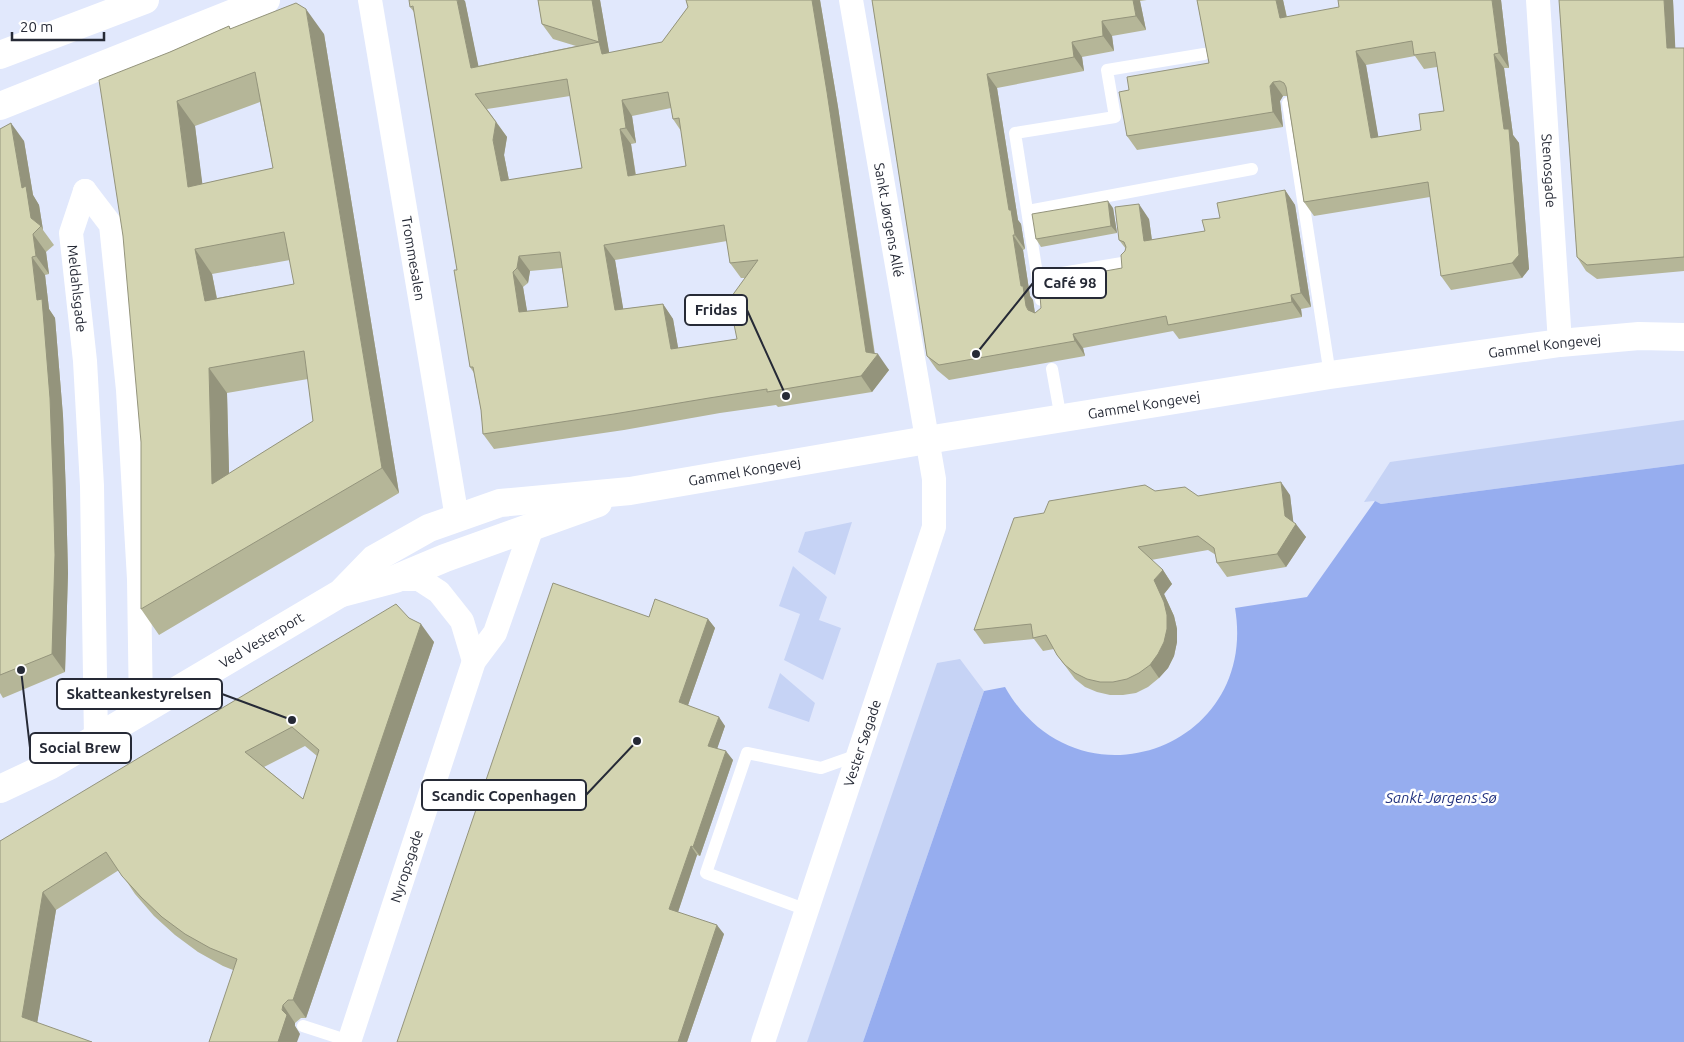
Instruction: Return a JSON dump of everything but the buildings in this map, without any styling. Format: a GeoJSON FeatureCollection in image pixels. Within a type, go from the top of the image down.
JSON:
{"type":"FeatureCollection","features":[{"type":"Feature","properties":{"kind":"street"},"geometry":{"type":"LineString","coordinates":[[0,56],[145,0]]}},
{"type":"Feature","properties":{"kind":"street"},"geometry":{"type":"LineString","coordinates":[[0,106],[266,0]]}},
{"type":"Feature","properties":{"kind":"street","name":"Trommesalen"},"geometry":{"type":"LineString","coordinates":[[370,0],[457,518]]}},
{"type":"Feature","properties":{"kind":"street","name":"Sankt Jørgens Allé"},"geometry":{"type":"LineString","coordinates":[[851,0],[927,440]]}},
{"type":"Feature","properties":{"kind":"street","name":"Stenosgade"},"geometry":{"type":"LineString","coordinates":[[1538,0],[1560,343]]}},
{"type":"Feature","properties":{"kind":"street","name":"Meldahlsgade"},"geometry":{"type":"LineString","coordinates":[[96,739],[92,486],[85,360],[71,233],[85,191],[111,225],[128,390],[139,579],[141,712]]}},
{"type":"Feature","properties":{"kind":"street","name":"Gammel Kongevej"},"geometry":{"type":"LineString","coordinates":[[341,594],[374,559],[429,528],[500,503],[630,491],[927,440],[1330,375],[1560,343],[1676,334]]}},
{"type":"Feature","properties":{"kind":"street","name":"Vester Søgade"},"geometry":{"type":"LineString","coordinates":[[763,1042],[934,527],[934,480],[927,440]]}},
{"type":"Feature","properties":{"kind":"street","name":"Gammel Kongevej"},"geometry":{"type":"LineString","coordinates":[[341,594],[395,579],[445,558],[630,491]]}},
{"type":"Feature","properties":{"kind":"street","name":"Nyropsgade"},"geometry":{"type":"LineString","coordinates":[[349,1041],[474,661],[495,633],[532,527]]}},
{"type":"Feature","properties":{"kind":"street"},"geometry":{"type":"LineString","coordinates":[[395,579],[419,579],[439,592],[462,621],[474,661]]}},
{"type":"Feature","properties":{"kind":"street","name":"Ved Vesterport"},"geometry":{"type":"LineString","coordinates":[[0,789],[37,772],[96,739],[341,594]]}},
{"type":"Feature","properties":{"kind":"lane"},"geometry":{"type":"LineString","coordinates":[[1043,311],[1015,133],[1115,117],[1108,70],[1204,54]]}},
{"type":"Feature","properties":{"kind":"lane"},"geometry":{"type":"LineString","coordinates":[[1288,103],[1330,375]]}},
{"type":"Feature","properties":{"kind":"lane"},"geometry":{"type":"LineString","coordinates":[[1028,211],[1252,169]]}},
{"type":"Feature","properties":{"kind":"lane"},"geometry":{"type":"LineString","coordinates":[[1038,277],[1128,262]]}},
{"type":"Feature","properties":{"kind":"lane"},"geometry":{"type":"LineString","coordinates":[[1052,369],[1061,419]]}},
{"type":"Feature","properties":{"kind":"lane"},"geometry":{"type":"LineString","coordinates":[[807,910],[706,873],[747,752],[821,768],[858,755]]}},
{"type":"Feature","properties":{"kind":"lane"},"geometry":{"type":"LineString","coordinates":[[303,1026],[349,1041]]}},
{"type":"Feature","properties":{"kind":"shaded area"},"geometry":{"type":"Polygon","coordinates":[[[1684,420],[1684,464],[1381,504],[1374,501],[1364,502],[1390,462],[1684,420]]]}},
{"type":"Feature","properties":{"kind":"shaded area"},"geometry":{"type":"Polygon","coordinates":[[[852,522],[835,575],[798,552],[805,532],[852,522]]]}},
{"type":"Feature","properties":{"kind":"shaded area"},"geometry":{"type":"Polygon","coordinates":[[[793,566],[827,597],[819,620],[841,628],[823,680],[784,660],[800,614],[779,606],[793,566]]]}},
{"type":"Feature","properties":{"kind":"shaded area"},"geometry":{"type":"Polygon","coordinates":[[[960,659],[984,691],[863,1042],[807,1042],[937,663],[960,659]]]}},
{"type":"Feature","properties":{"kind":"shaded area"},"geometry":{"type":"Polygon","coordinates":[[[780,673],[815,703],[809,722],[768,708],[780,673]]]}},
{"type":"Feature","properties":{"kind":"water","name":"Sankt Jørgens Sø"},"geometry":{"type":"Polygon","coordinates":[[[1684,464],[1684,1042],[863,1042],[984,691],[1005,687],[1037,726],[1075,748],[1116,755],[1156,748],[1192,728],[1219,698],[1235,657],[1235,608],[1307,597],[1375,501],[1381,504],[1684,464]]]}},
{"type":"Feature","properties":{"kind":"place","name":"Café 98"},"geometry":{"type":"Point","coordinates":[976,354]}},
{"type":"Feature","properties":{"kind":"place","name":"Fridas"},"geometry":{"type":"Point","coordinates":[786,396]}},
{"type":"Feature","properties":{"kind":"place","name":"Social Brew"},"geometry":{"type":"Point","coordinates":[21,670]}},
{"type":"Feature","properties":{"kind":"place","name":"Skatteankestyrelsen"},"geometry":{"type":"Point","coordinates":[292,720]}},
{"type":"Feature","properties":{"kind":"place","name":"Scandic Copenhagen"},"geometry":{"type":"Point","coordinates":[637,741]}}]}
